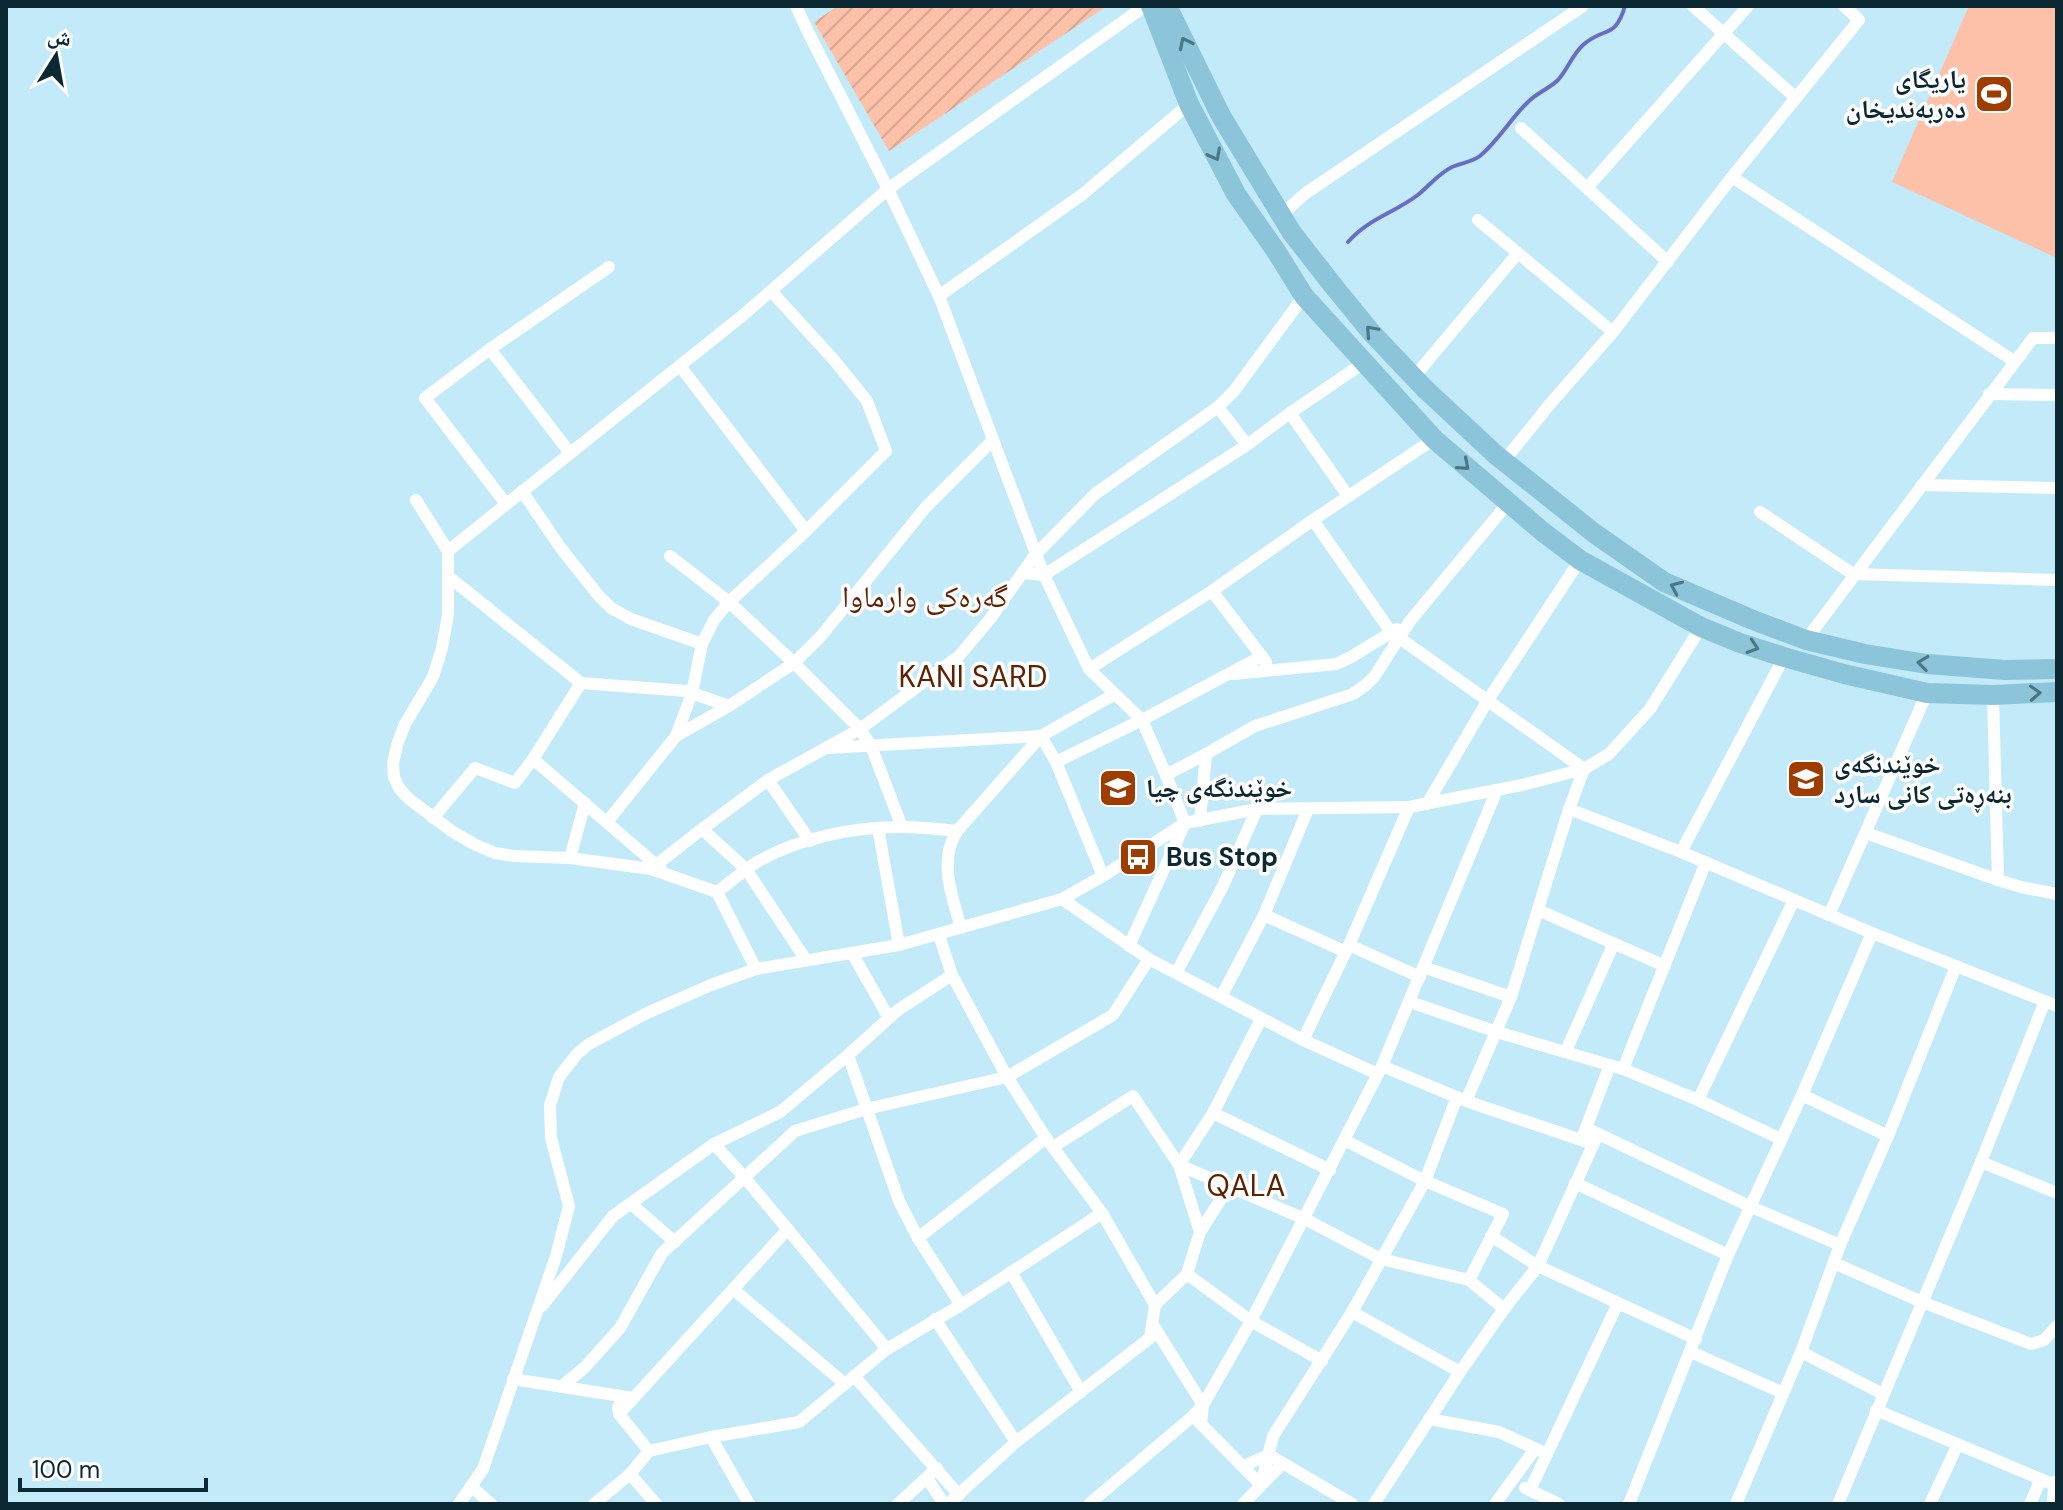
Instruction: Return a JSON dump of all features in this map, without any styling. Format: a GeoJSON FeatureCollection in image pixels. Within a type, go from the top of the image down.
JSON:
{"type":"FeatureCollection","features":[{"type":"Feature","properties":{"kind":"main road"},"geometry":{"type":"LineString","coordinates":[[1151,6],[1189,104],[1236,194],[1304,296],[1434,439],[1580,560],[1701,627],[1740,643],[1844,674],[1927,693],[2057,692]]}},
{"type":"Feature","properties":{"kind":"main road"},"geometry":{"type":"LineString","coordinates":[[1167,6],[1221,116],[1292,233],[1335,288],[1413,376],[1504,461],[1594,533],[1664,582],[1806,640],[1927,664],[2005,670],[2057,669]]}},
{"type":"Feature","properties":{"kind":"main road"},"geometry":{"type":"LineString","coordinates":[[1372,370],[1389,380],[1399,374],[1413,376]]}},
{"type":"Feature","properties":{"kind":"main road"},"geometry":{"type":"LineString","coordinates":[[1404,405],[1411,393],[1413,376]]}},
{"type":"Feature","properties":{"kind":"main road"},"geometry":{"type":"LineString","coordinates":[[1998,694],[2005,670]]}},
{"type":"Feature","properties":{"kind":"street"},"geometry":{"type":"LineString","coordinates":[[796,6],[939,296],[1044,575],[1089,669],[1142,720],[1185,823],[1129,946]]}},
{"type":"Feature","properties":{"kind":"street"},"geometry":{"type":"LineString","coordinates":[[448,551],[680,366],[888,189],[1145,6]]}},
{"type":"Feature","properties":{"kind":"street"},"geometry":{"type":"LineString","coordinates":[[1281,215],[1306,193],[1583,6]]}},
{"type":"Feature","properties":{"kind":"street"},"geometry":{"type":"LineString","coordinates":[[1693,6],[1796,98]]}},
{"type":"Feature","properties":{"kind":"street"},"geometry":{"type":"LineString","coordinates":[[1587,188],[1748,6]]}},
{"type":"Feature","properties":{"kind":"street"},"geometry":{"type":"LineString","coordinates":[[1504,461],[1613,332],[1732,177],[1859,20],[1844,6]]}},
{"type":"Feature","properties":{"kind":"street"},"geometry":{"type":"LineString","coordinates":[[939,296],[1083,194],[1189,104]]}},
{"type":"Feature","properties":{"kind":"street"},"geometry":{"type":"LineString","coordinates":[[1521,128],[1668,262]]}},
{"type":"Feature","properties":{"kind":"street"},"geometry":{"type":"LineString","coordinates":[[1732,177],[2014,361]]}},
{"type":"Feature","properties":{"kind":"street"},"geometry":{"type":"LineString","coordinates":[[1478,220],[1613,332]]}},
{"type":"Feature","properties":{"kind":"street"},"geometry":{"type":"LineString","coordinates":[[1413,376],[1518,253]]}},
{"type":"Feature","properties":{"kind":"street"},"geometry":{"type":"LineString","coordinates":[[506,504],[425,398],[609,267]]}},
{"type":"Feature","properties":{"kind":"street"},"geometry":{"type":"LineString","coordinates":[[607,822],[676,736],[692,693],[702,644],[714,620],[886,451],[867,401],[771,291]]}},
{"type":"Feature","properties":{"kind":"street"},"geometry":{"type":"LineString","coordinates":[[657,869],[702,829],[768,780],[860,729],[959,656],[990,619],[1035,555],[1095,494],[1218,407],[1242,381],[1304,296]]}},
{"type":"Feature","properties":{"kind":"street"},"geometry":{"type":"LineString","coordinates":[[1806,640],[2033,338],[2057,338]]}},
{"type":"Feature","properties":{"kind":"street"},"geometry":{"type":"LineString","coordinates":[[490,349],[570,453]]}},
{"type":"Feature","properties":{"kind":"street"},"geometry":{"type":"LineString","coordinates":[[680,366],[806,531]]}},
{"type":"Feature","properties":{"kind":"street"},"geometry":{"type":"LineString","coordinates":[[1023,573],[1044,575],[1247,445],[1290,413],[1372,370]]}},
{"type":"Feature","properties":{"kind":"street"},"geometry":{"type":"LineString","coordinates":[[1989,394],[2057,395]]}},
{"type":"Feature","properties":{"kind":"street"},"geometry":{"type":"LineString","coordinates":[[1218,407],[1247,445]]}},
{"type":"Feature","properties":{"kind":"street"},"geometry":{"type":"LineString","coordinates":[[1290,413],[1348,496]]}},
{"type":"Feature","properties":{"kind":"street"},"geometry":{"type":"LineString","coordinates":[[1089,669],[1212,591],[1434,439]]}},
{"type":"Feature","properties":{"kind":"street"},"geometry":{"type":"LineString","coordinates":[[676,736],[794,663],[821,636],[926,507],[992,441]]}},
{"type":"Feature","properties":{"kind":"street"},"geometry":{"type":"LineString","coordinates":[[1922,485],[2057,488]]}},
{"type":"Feature","properties":{"kind":"street"},"geometry":{"type":"LineString","coordinates":[[522,491],[560,547],[611,608],[631,619],[702,644]]}},
{"type":"Feature","properties":{"kind":"street"},"geometry":{"type":"LineString","coordinates":[[416,500],[448,551],[448,615],[433,677],[405,724],[397,745],[393,764],[399,788],[433,818],[495,853],[657,869],[717,892],[756,969]]}},
{"type":"Feature","properties":{"kind":"street"},"geometry":{"type":"LineString","coordinates":[[1226,675],[1341,663],[1395,635],[1508,503]]}},
{"type":"Feature","properties":{"kind":"street"},"geometry":{"type":"LineString","coordinates":[[1760,512],[1853,574],[2057,580]]}},
{"type":"Feature","properties":{"kind":"street"},"geometry":{"type":"LineString","coordinates":[[1313,520],[1395,635],[1584,769]]}},
{"type":"Feature","properties":{"kind":"street"},"geometry":{"type":"LineString","coordinates":[[670,556],[729,602],[860,729],[871,746],[902,827]]}},
{"type":"Feature","properties":{"kind":"street"},"geometry":{"type":"LineString","coordinates":[[1427,804],[1488,700],[1580,560]]}},
{"type":"Feature","properties":{"kind":"street"},"geometry":{"type":"LineString","coordinates":[[449,577],[581,683],[686,691],[729,706]]}},
{"type":"Feature","properties":{"kind":"street"},"geometry":{"type":"LineString","coordinates":[[1212,591],[1272,671]]}},
{"type":"Feature","properties":{"kind":"street"},"geometry":{"type":"LineString","coordinates":[[459,1504],[483,1469],[556,1256],[569,1206],[555,1158],[549,1121],[550,1105],[559,1077],[577,1054],[647,1013],[756,969],[899,945],[1062,899],[1185,823],[1257,809],[1409,807],[1522,785],[1584,769],[1609,754],[1650,709],[1701,627]]}},
{"type":"Feature","properties":{"kind":"street"},"geometry":{"type":"LineString","coordinates":[[1166,775],[1255,726],[1353,694],[1374,677],[1395,635]]}},
{"type":"Feature","properties":{"kind":"street"},"geometry":{"type":"LineString","coordinates":[[1056,762],[1262,656]]}},
{"type":"Feature","properties":{"kind":"street"},"geometry":{"type":"LineString","coordinates":[[1681,852],[1784,657]]}},
{"type":"Feature","properties":{"kind":"street"},"geometry":{"type":"LineString","coordinates":[[433,818],[475,768],[515,783],[581,683]]}},
{"type":"Feature","properties":{"kind":"street"},"geometry":{"type":"LineString","coordinates":[[1829,915],[1927,693]]}},
{"type":"Feature","properties":{"kind":"street"},"geometry":{"type":"LineString","coordinates":[[961,928],[947,870],[948,849],[957,831],[1041,736],[1115,694]]}},
{"type":"Feature","properties":{"kind":"street"},"geometry":{"type":"LineString","coordinates":[[1998,694],[1998,880]]}},
{"type":"Feature","properties":{"kind":"street"},"geometry":{"type":"LineString","coordinates":[[824,749],[1041,736]]}},
{"type":"Feature","properties":{"kind":"street"},"geometry":{"type":"LineString","coordinates":[[1041,736],[1056,762],[1103,876]]}},
{"type":"Feature","properties":{"kind":"street"},"geometry":{"type":"LineString","coordinates":[[1200,821],[1206,754]]}},
{"type":"Feature","properties":{"kind":"street"},"geometry":{"type":"LineString","coordinates":[[533,759],[657,869]]}},
{"type":"Feature","properties":{"kind":"street"},"geometry":{"type":"LineString","coordinates":[[1261,1485],[1273,1436],[1352,1312],[1425,1181],[1497,1032],[1584,769]]}},
{"type":"Feature","properties":{"kind":"street"},"geometry":{"type":"LineString","coordinates":[[768,780],[810,841]]}},
{"type":"Feature","properties":{"kind":"street"},"geometry":{"type":"LineString","coordinates":[[1089,1504],[1197,1420],[1305,1219],[1380,1070],[1497,790]]}},
{"type":"Feature","properties":{"kind":"street"},"geometry":{"type":"LineString","coordinates":[[570,858],[585,803]]}},
{"type":"Feature","properties":{"kind":"street"},"geometry":{"type":"LineString","coordinates":[[1303,1040],[1348,949],[1409,807]]}},
{"type":"Feature","properties":{"kind":"street"},"geometry":{"type":"LineString","coordinates":[[1176,973],[1222,888],[1257,809]]}},
{"type":"Feature","properties":{"kind":"street"},"geometry":{"type":"LineString","coordinates":[[1221,997],[1264,915],[1308,809]]}},
{"type":"Feature","properties":{"kind":"street"},"geometry":{"type":"LineString","coordinates":[[1569,809],[2051,1003],[1838,1504]]}},
{"type":"Feature","properties":{"kind":"street"},"geometry":{"type":"LineString","coordinates":[[717,892],[746,869],[781,851],[810,841],[878,828],[957,831]]}},
{"type":"Feature","properties":{"kind":"street"},"geometry":{"type":"LineString","coordinates":[[878,828],[899,945]]}},
{"type":"Feature","properties":{"kind":"street"},"geometry":{"type":"LineString","coordinates":[[702,829],[746,869],[806,960]]}},
{"type":"Feature","properties":{"kind":"street"},"geometry":{"type":"LineString","coordinates":[[1866,833],[1998,880],[2057,894]]}},
{"type":"Feature","properties":{"kind":"street"},"geometry":{"type":"LineString","coordinates":[[1374,1504],[1460,1372],[1538,1266],[1575,1183],[1617,1067],[1665,966],[1706,862]]}},
{"type":"Feature","properties":{"kind":"street"},"geometry":{"type":"LineString","coordinates":[[1062,899],[1149,959],[1303,1040],[1462,1099],[1589,1140],[1840,1245]]}},
{"type":"Feature","properties":{"kind":"street"},"geometry":{"type":"LineString","coordinates":[[1698,1100],[1794,900]]}},
{"type":"Feature","properties":{"kind":"street"},"geometry":{"type":"LineString","coordinates":[[1538,910],[1665,966]]}},
{"type":"Feature","properties":{"kind":"street"},"geometry":{"type":"LineString","coordinates":[[1264,915],[1348,949],[1511,997]]}},
{"type":"Feature","properties":{"kind":"street"},"geometry":{"type":"LineString","coordinates":[[1633,1503],[1728,1255],[1872,933]]}},
{"type":"Feature","properties":{"kind":"street"},"geometry":{"type":"LineString","coordinates":[[939,935],[952,975],[1007,1077],[1050,1143],[1102,1213],[1155,1305],[1153,1331],[1203,1405]]}},
{"type":"Feature","properties":{"kind":"street"},"geometry":{"type":"LineString","coordinates":[[1566,1051],[1614,943]]}},
{"type":"Feature","properties":{"kind":"street"},"geometry":{"type":"LineString","coordinates":[[852,953],[889,1018]]}},
{"type":"Feature","properties":{"kind":"street"},"geometry":{"type":"LineString","coordinates":[[561,1387],[584,1368],[620,1328],[662,1253],[795,1131],[866,1109],[1007,1077],[1113,1015],[1149,959]]}},
{"type":"Feature","properties":{"kind":"street"},"geometry":{"type":"LineString","coordinates":[[1736,1504],[1801,1352],[1840,1245],[1888,1136],[1956,966]]}},
{"type":"Feature","properties":{"kind":"street"},"geometry":{"type":"LineString","coordinates":[[535,1316],[613,1216],[714,1144],[780,1112],[889,1018],[952,975]]}},
{"type":"Feature","properties":{"kind":"street"},"geometry":{"type":"LineString","coordinates":[[1410,1002],[1497,1032],[1617,1067],[1781,1139]]}},
{"type":"Feature","properties":{"kind":"street"},"geometry":{"type":"LineString","coordinates":[[1179,1165],[1213,1113],[1261,1019]]}},
{"type":"Feature","properties":{"kind":"street"},"geometry":{"type":"LineString","coordinates":[[848,1055],[899,1201],[918,1238],[961,1305]]}},
{"type":"Feature","properties":{"kind":"street"},"geometry":{"type":"LineString","coordinates":[[1802,1095],[1888,1136]]}},
{"type":"Feature","properties":{"kind":"street"},"geometry":{"type":"LineString","coordinates":[[918,1238],[1050,1143],[1133,1096],[1179,1165],[1200,1232]]}},
{"type":"Feature","properties":{"kind":"street"},"geometry":{"type":"LineString","coordinates":[[780,1112],[795,1131]]}},
{"type":"Feature","properties":{"kind":"street"},"geometry":{"type":"LineString","coordinates":[[1213,1113],[1330,1170]]}},
{"type":"Feature","properties":{"kind":"street"},"geometry":{"type":"LineString","coordinates":[[1344,1140],[1425,1181],[1503,1214],[1469,1280]]}},
{"type":"Feature","properties":{"kind":"street"},"geometry":{"type":"LineString","coordinates":[[714,1144],[887,1349]]}},
{"type":"Feature","properties":{"kind":"street"},"geometry":{"type":"LineString","coordinates":[[1981,1162],[2057,1193]]}},
{"type":"Feature","properties":{"kind":"street"},"geometry":{"type":"LineString","coordinates":[[1179,1165],[1305,1219],[1381,1259],[1469,1280],[1504,1309]]}},
{"type":"Feature","properties":{"kind":"street"},"geometry":{"type":"LineString","coordinates":[[1575,1183],[1728,1255]]}},
{"type":"Feature","properties":{"kind":"street"},"geometry":{"type":"LineString","coordinates":[[1155,1305],[1187,1274],[1200,1232],[1228,1188]]}},
{"type":"Feature","properties":{"kind":"street"},"geometry":{"type":"LineString","coordinates":[[631,1204],[675,1242]]}},
{"type":"Feature","properties":{"kind":"street"},"geometry":{"type":"LineString","coordinates":[[594,1504],[630,1474],[649,1451],[799,1422],[887,1349],[1102,1213]]}},
{"type":"Feature","properties":{"kind":"street"},"geometry":{"type":"LineString","coordinates":[[619,1414],[788,1229]]}},
{"type":"Feature","properties":{"kind":"street"},"geometry":{"type":"LineString","coordinates":[[1491,1236],[1538,1266],[1696,1339]]}},
{"type":"Feature","properties":{"kind":"street"},"geometry":{"type":"LineString","coordinates":[[1834,1263],[1922,1302],[2031,1344],[2044,1340],[2057,1326]]}},
{"type":"Feature","properties":{"kind":"street"},"geometry":{"type":"LineString","coordinates":[[1011,1272],[1081,1392]]}},
{"type":"Feature","properties":{"kind":"street"},"geometry":{"type":"LineString","coordinates":[[1187,1274],[1251,1321],[1322,1361]]}},
{"type":"Feature","properties":{"kind":"street"},"geometry":{"type":"LineString","coordinates":[[733,1289],[849,1380],[932,1473],[959,1495]]}},
{"type":"Feature","properties":{"kind":"street"},"geometry":{"type":"LineString","coordinates":[[1495,1504],[1535,1449],[1618,1303]]}},
{"type":"Feature","properties":{"kind":"street"},"geometry":{"type":"LineString","coordinates":[[1352,1312],[1460,1372]]}},
{"type":"Feature","properties":{"kind":"street"},"geometry":{"type":"LineString","coordinates":[[935,1319],[1016,1442]]}},
{"type":"Feature","properties":{"kind":"street"},"geometry":{"type":"LineString","coordinates":[[932,1473],[946,1504],[1016,1442],[1153,1331]]}},
{"type":"Feature","properties":{"kind":"street"},"geometry":{"type":"LineString","coordinates":[[1691,1352],[1783,1393]]}},
{"type":"Feature","properties":{"kind":"street"},"geometry":{"type":"LineString","coordinates":[[1801,1352],[1883,1394]]}},
{"type":"Feature","properties":{"kind":"street"},"geometry":{"type":"LineString","coordinates":[[513,1379],[633,1398]]}},
{"type":"Feature","properties":{"kind":"street"},"geometry":{"type":"LineString","coordinates":[[617,1396],[619,1414],[649,1451]]}},
{"type":"Feature","properties":{"kind":"street"},"geometry":{"type":"LineString","coordinates":[[1876,1410],[2051,1483]]}},
{"type":"Feature","properties":{"kind":"street"},"geometry":{"type":"LineString","coordinates":[[1429,1419],[1499,1432],[1535,1449]]}},
{"type":"Feature","properties":{"kind":"street"},"geometry":{"type":"LineString","coordinates":[[1197,1420],[1261,1485]]}},
{"type":"Feature","properties":{"kind":"street"},"geometry":{"type":"LineString","coordinates":[[711,1437],[749,1504]]}},
{"type":"Feature","properties":{"kind":"street"},"geometry":{"type":"LineString","coordinates":[[1930,1504],[1958,1444]]}},
{"type":"Feature","properties":{"kind":"street"},"geometry":{"type":"LineString","coordinates":[[1530,1490],[1535,1449]]}},
{"type":"Feature","properties":{"kind":"street"},"geometry":{"type":"LineString","coordinates":[[1269,1455],[1352,1504]]}},
{"type":"Feature","properties":{"kind":"street"},"geometry":{"type":"LineString","coordinates":[[1243,1466],[1269,1455]]}},
{"type":"Feature","properties":{"kind":"street"},"geometry":{"type":"LineString","coordinates":[[1526,1461],[1530,1490]]}},
{"type":"Feature","properties":{"kind":"street"},"geometry":{"type":"LineString","coordinates":[[1243,1504],[1283,1463]]}},
{"type":"Feature","properties":{"kind":"street"},"geometry":{"type":"LineString","coordinates":[[898,1504],[932,1473]]}},
{"type":"Feature","properties":{"kind":"street"},"geometry":{"type":"LineString","coordinates":[[630,1474],[656,1504]]}},
{"type":"Feature","properties":{"kind":"street"},"geometry":{"type":"LineString","coordinates":[[1512,1481],[1559,1504]]}},
{"type":"Feature","properties":{"kind":"street"},"geometry":{"type":"LineString","coordinates":[[2051,1483],[2057,1503]]}},
{"type":"Feature","properties":{"kind":"street"},"geometry":{"type":"LineString","coordinates":[[2030,1504],[2051,1483]]}},
{"type":"Feature","properties":{"kind":"street"},"geometry":{"type":"LineString","coordinates":[[471,1486],[491,1504]]}},
{"type":"Feature","properties":{"kind":"shaded area"},"geometry":{"type":"Polygon","coordinates":[[[838,6],[1107,6],[889,151],[814,22],[838,6]]]}},
{"type":"Feature","properties":{"kind":"shaded area","name":"یاریگاى ده‌ربه‌ندیخان"},"geometry":{"type":"Polygon","coordinates":[[[1969,6],[2057,6],[2057,258],[1892,182],[1969,6]]]}},
{"type":"Feature","properties":{"kind":"waterway"},"geometry":{"type":"LineString","coordinates":[[1348,242],[1365,227],[1419,194],[1447,170],[1480,156],[1529,101],[1558,80],[1583,45],[1617,24],[1625,6]]}},
{"type":"Feature","properties":{"kind":"place","name":"یاریگاى ده‌ربه‌ندیخان"},"geometry":{"type":"Point","coordinates":[1994,94]}},
{"type":"Feature","properties":{"kind":"place","name":"خوێندنگەی بنەڕەتی کانی سارد"},"geometry":{"type":"Point","coordinates":[1806,779]}},
{"type":"Feature","properties":{"kind":"place","name":"خوێندنگەی چیا"},"geometry":{"type":"Point","coordinates":[1118,788]}},
{"type":"Feature","properties":{"kind":"place","name":"Bus Stop"},"geometry":{"type":"Point","coordinates":[1138,857]}},
{"type":"Feature","properties":{"kind":"district","name":"گەرەکی وارماوا"},"geometry":{"type":"Point","coordinates":[925,597]}},
{"type":"Feature","properties":{"kind":"district","name":"KANI SARD"},"geometry":{"type":"Point","coordinates":[973,677]}},
{"type":"Feature","properties":{"kind":"district","name":"QALA"},"geometry":{"type":"Point","coordinates":[1246,1186]}}]}
